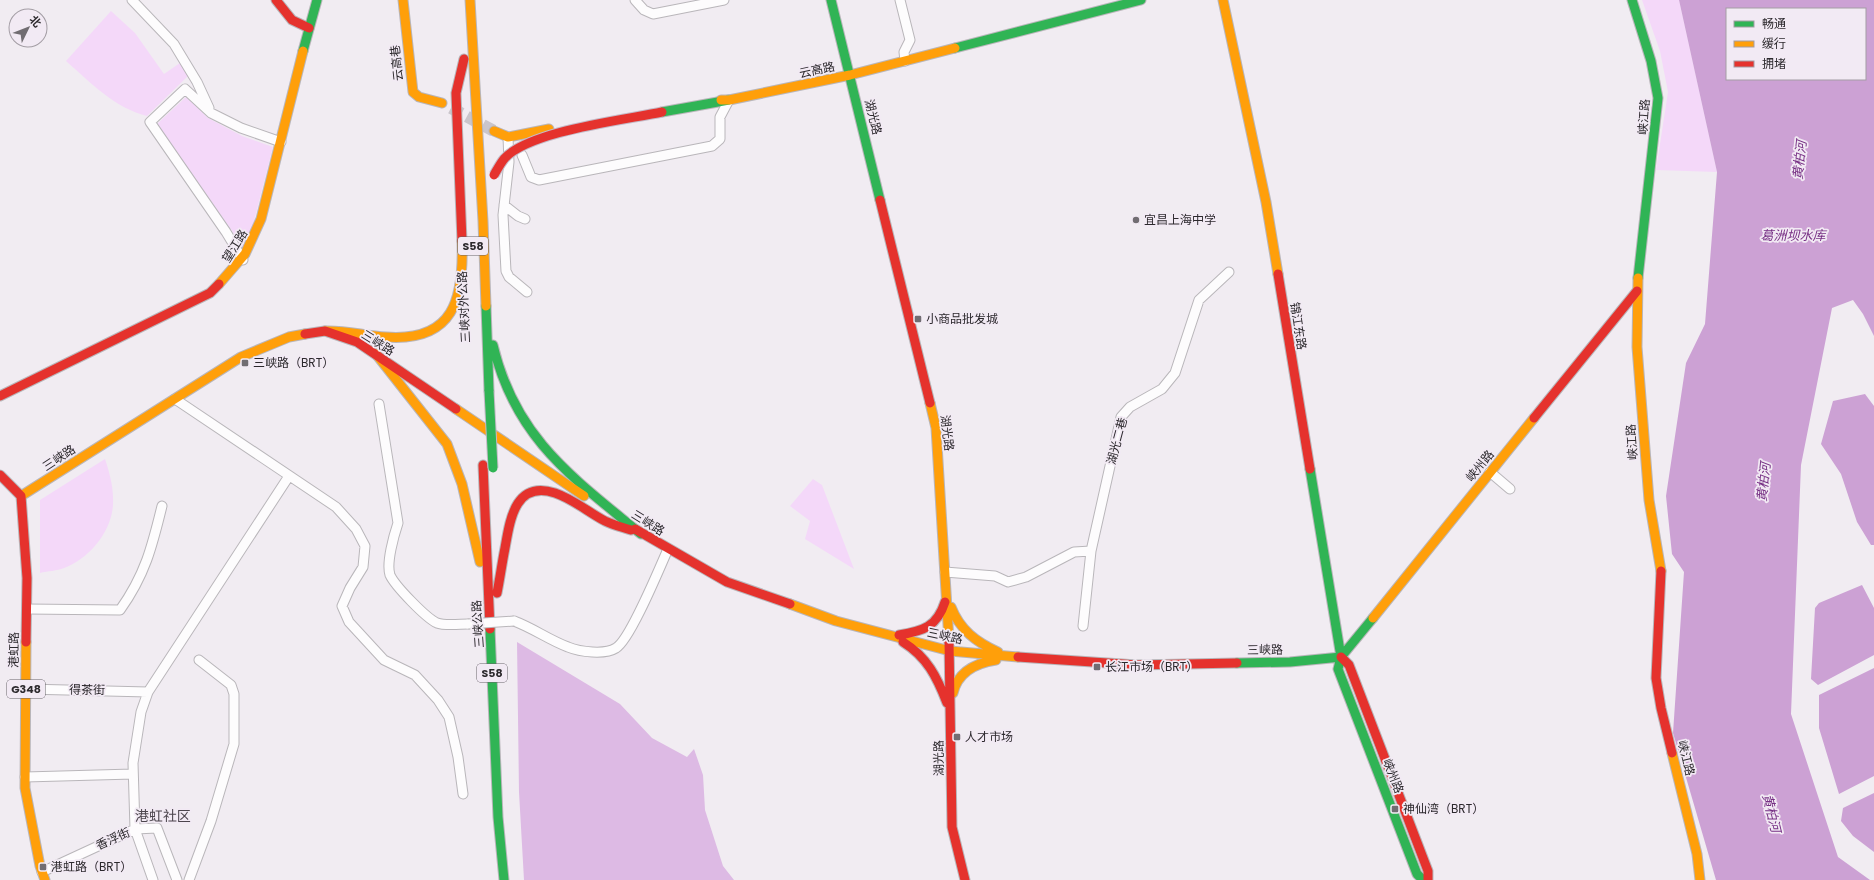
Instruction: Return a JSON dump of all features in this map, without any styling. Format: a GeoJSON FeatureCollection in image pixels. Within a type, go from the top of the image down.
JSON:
{"type":"FeatureCollection","features":[{"type":"Feature","properties":{"kind":"main road"},"geometry":{"type":"LineString","coordinates":[[276,0],[292,20],[309,28]]}},
{"type":"Feature","properties":{"kind":"main road","name":"望江路"},"geometry":{"type":"LineString","coordinates":[[0,396],[210,293],[228,278],[243,260],[257,233],[317,0]]}},
{"type":"Feature","properties":{"kind":"main road","name":"云高巷"},"geometry":{"type":"LineString","coordinates":[[403,0],[413,92],[419,97],[442,102]]}},
{"type":"Feature","properties":{"kind":"main road","name":"三峡对外公路"},"geometry":{"type":"LineString","coordinates":[[470,0],[483,221],[486,313],[484,391]]}},
{"type":"Feature","properties":{"kind":"main road","name":"湖光路"},"geometry":{"type":"LineString","coordinates":[[831,0],[936,428],[950,651],[952,827],[965,880]]}},
{"type":"Feature","properties":{"kind":"main road","name":"云高路"},"geometry":{"type":"LineString","coordinates":[[508,137],[712,100],[729,100],[850,75],[1140,0]]}},
{"type":"Feature","properties":{"kind":"main road","name":"锦江东路"},"geometry":{"type":"LineString","coordinates":[[1224,0],[1266,202],[1342,657]]}},
{"type":"Feature","properties":{"kind":"main road","name":"峡江路"},"geometry":{"type":"LineString","coordinates":[[1632,0],[1652,58],[1658,98],[1637,291],[1637,347],[1648,500],[1661,570],[1656,678],[1661,708],[1697,854],[1700,880]]}},
{"type":"Feature","properties":{"kind":"main road"},"geometry":{"type":"LineString","coordinates":[[324,331],[344,330],[371,336],[412,337],[434,329],[450,314],[455,305],[459,294],[463,270],[456,93],[464,55],[470,156]]}},
{"type":"Feature","properties":{"kind":"main road"},"geometry":{"type":"LineString","coordinates":[[483,221],[488,188],[494,175],[504,160],[517,149],[535,140],[557,133],[729,100]]}},
{"type":"Feature","properties":{"kind":"main road"},"geometry":{"type":"LineString","coordinates":[[494,131],[508,137]]}},
{"type":"Feature","properties":{"kind":"main road","name":"峡州路"},"geometry":{"type":"LineString","coordinates":[[1423,880],[1417,874],[1338,669],[1342,657],[1637,291]]}},
{"type":"Feature","properties":{"kind":"main road"},"geometry":{"type":"LineString","coordinates":[[486,313],[494,351],[506,384],[519,413],[531,432],[574,478],[641,534]]}},
{"type":"Feature","properties":{"kind":"main road","name":"三峡路"},"geometry":{"type":"LineString","coordinates":[[21,496],[241,357],[289,337],[324,331],[356,342],[376,354],[641,534],[727,582],[836,621],[950,651],[1011,658],[1136,665],[1290,662],[1342,657]]}},
{"type":"Feature","properties":{"kind":"main road","name":"三峡对外公路"},"geometry":{"type":"LineString","coordinates":[[478,335],[484,391]]}},
{"type":"Feature","properties":{"kind":"main road"},"geometry":{"type":"LineString","coordinates":[[376,354],[448,444],[462,484],[471,528],[488,590]]}},
{"type":"Feature","properties":{"kind":"main road","name":"S58"},"geometry":{"type":"LineString","coordinates":[[482,435],[484,391]]}},
{"type":"Feature","properties":{"kind":"main road","name":"三峡公路"},"geometry":{"type":"LineString","coordinates":[[484,391],[493,468],[500,650]]}},
{"type":"Feature","properties":{"kind":"main road","name":"三峡公路"},"geometry":{"type":"LineString","coordinates":[[483,461],[498,817],[504,880]]}},
{"type":"Feature","properties":{"kind":"main road"},"geometry":{"type":"LineString","coordinates":[[0,475],[21,496]]}},
{"type":"Feature","properties":{"kind":"main road"},"geometry":{"type":"LineString","coordinates":[[498,593],[511,516],[515,506],[522,498],[533,491],[551,490],[607,522],[641,534]]}},
{"type":"Feature","properties":{"kind":"main road","name":"港虹路"},"geometry":{"type":"LineString","coordinates":[[21,496],[27,578],[25,788],[44,876]]}},
{"type":"Feature","properties":{"kind":"main road"},"geometry":{"type":"LineString","coordinates":[[892,636],[914,633],[931,626],[942,614],[946,595]]}},
{"type":"Feature","properties":{"kind":"main road"},"geometry":{"type":"LineString","coordinates":[[946,595],[955,620],[968,636],[984,646],[1011,658]]}},
{"type":"Feature","properties":{"kind":"main road"},"geometry":{"type":"LineString","coordinates":[[892,636],[915,649],[929,662],[940,681],[951,712]]}},
{"type":"Feature","properties":{"kind":"main road","name":"峡州路"},"geometry":{"type":"LineString","coordinates":[[1342,657],[1349,665],[1391,772],[1428,871],[1428,880]]}},
{"type":"Feature","properties":{"kind":"main road"},"geometry":{"type":"LineString","coordinates":[[951,712],[953,688],[964,671],[982,662],[1011,658]]}},
{"type":"Feature","properties":{"kind":"main road"},"geometry":{"type":"LineString","coordinates":[[508,822],[513,880]]}},
{"type":"Feature","properties":{"kind":"street"},"geometry":{"type":"LineString","coordinates":[[132,0],[174,44],[197,82],[211,113]]}},
{"type":"Feature","properties":{"kind":"street"},"geometry":{"type":"LineString","coordinates":[[635,0],[644,10],[654,14],[724,0]]}},
{"type":"Feature","properties":{"kind":"street"},"geometry":{"type":"LineString","coordinates":[[900,0],[910,40],[904,52],[905,61]]}},
{"type":"Feature","properties":{"kind":"street"},"geometry":{"type":"LineString","coordinates":[[243,260],[226,232],[150,122],[185,90],[211,113],[241,128],[281,142]]}},
{"type":"Feature","properties":{"kind":"street"},"geometry":{"type":"LineString","coordinates":[[522,155],[531,177],[539,180],[712,146],[720,139],[720,117],[729,100]]}},
{"type":"Feature","properties":{"kind":"street"},"geometry":{"type":"LineString","coordinates":[[508,137],[509,162],[503,214],[507,275],[527,292]]}},
{"type":"Feature","properties":{"kind":"street"},"geometry":{"type":"LineString","coordinates":[[504,205],[518,216],[525,219]]}},
{"type":"Feature","properties":{"kind":"street","name":"湖光二巷"},"geometry":{"type":"LineString","coordinates":[[1083,626],[1091,551],[1121,417],[1130,407],[1162,389],[1175,373],[1199,300],[1229,272]]}},
{"type":"Feature","properties":{"kind":"street"},"geometry":{"type":"LineString","coordinates":[[175,399],[336,507],[356,529],[366,546],[363,567],[350,588],[342,606],[349,622],[384,660],[415,676],[438,700],[449,717],[458,757],[462,794]]}},
{"type":"Feature","properties":{"kind":"street"},"geometry":{"type":"LineString","coordinates":[[379,404],[398,523],[394,534],[390,555],[390,574],[402,591],[420,610],[438,623],[468,624],[514,621],[525,625],[569,648],[592,652],[615,649],[623,641],[634,623],[668,549]]}},
{"type":"Feature","properties":{"kind":"street"},"geometry":{"type":"LineString","coordinates":[[1490,472],[1510,489]]}},
{"type":"Feature","properties":{"kind":"street"},"geometry":{"type":"LineString","coordinates":[[153,880],[135,829],[133,763],[141,712],[148,692],[290,476]]}},
{"type":"Feature","properties":{"kind":"street"},"geometry":{"type":"LineString","coordinates":[[27,609],[120,610],[132,594],[145,567],[162,506]]}},
{"type":"Feature","properties":{"kind":"street"},"geometry":{"type":"LineString","coordinates":[[945,572],[995,576],[1008,582],[1026,577],[1074,552],[1091,551]]}},
{"type":"Feature","properties":{"kind":"street"},"geometry":{"type":"LineString","coordinates":[[189,880],[211,821],[234,744],[234,694],[231,684],[199,660]]}},
{"type":"Feature","properties":{"kind":"street","name":"得茶街"},"geometry":{"type":"LineString","coordinates":[[26,689],[148,692]]}},
{"type":"Feature","properties":{"kind":"street"},"geometry":{"type":"LineString","coordinates":[[25,777],[133,774]]}},
{"type":"Feature","properties":{"kind":"street","name":"香浮街"},"geometry":{"type":"LineString","coordinates":[[44,876],[135,829],[157,828],[177,880]]}},
{"type":"Feature","properties":{"kind":"shaded area"},"geometry":{"type":"Polygon","coordinates":[[[1642,0],[1679,0],[1717,172],[1656,170],[1668,92],[1660,51],[1642,0]]]}},
{"type":"Feature","properties":{"kind":"shaded area"},"geometry":{"type":"Polygon","coordinates":[[[111,11],[135,33],[164,74],[180,63],[188,76],[147,116],[124,107],[114,101],[94,86],[66,61],[111,11]]]}},
{"type":"Feature","properties":{"kind":"shaded area"},"geometry":{"type":"Polygon","coordinates":[[[186,97],[208,118],[242,136],[273,147],[246,252],[244,253],[232,231],[157,124],[186,97]]]}},
{"type":"Feature","properties":{"kind":"shaded area"},"geometry":{"type":"Polygon","coordinates":[[[105,459],[112,483],[113,509],[105,531],[92,549],[74,563],[61,569],[40,573],[40,500],[105,459]]]}},
{"type":"Feature","properties":{"kind":"shaded area"},"geometry":{"type":"Polygon","coordinates":[[[813,479],[822,485],[854,569],[805,539],[810,521],[790,506],[813,479]]]}},
{"type":"Feature","properties":{"kind":"shaded area"},"geometry":{"type":"Polygon","coordinates":[[[517,642],[620,704],[652,738],[687,757],[694,749],[703,775],[705,810],[723,866],[734,880],[524,880],[519,792],[517,642]]]}},
{"type":"Feature","properties":{"kind":"water","name":"葛洲坝水库"},"geometry":{"type":"Polygon","coordinates":[[[1679,0],[1874,0],[1874,336],[1863,314],[1853,300],[1832,308],[1801,465],[1791,714],[1838,857],[1870,880],[1716,880],[1673,733],[1684,572],[1672,554],[1666,496],[1686,363],[1705,324],[1717,172],[1679,0]]]}},
{"type":"Feature","properties":{"kind":"water"},"geometry":{"type":"Polygon","coordinates":[[[1865,394],[1874,406],[1874,545],[1871,545],[1857,522],[1841,474],[1821,444],[1833,401],[1865,394]]]}},
{"type":"Feature","properties":{"kind":"water"},"geometry":{"type":"Polygon","coordinates":[[[1862,585],[1874,608],[1874,655],[1818,685],[1811,679],[1815,608],[1819,603],[1862,585]]]}},
{"type":"Feature","properties":{"kind":"water"},"geometry":{"type":"Polygon","coordinates":[[[1874,668],[1874,776],[1839,794],[1819,728],[1819,695],[1874,668]]]}},
{"type":"Feature","properties":{"kind":"water"},"geometry":{"type":"Polygon","coordinates":[[[1874,793],[1874,852],[1853,836],[1841,821],[1843,808],[1874,793]]]}},
{"type":"Feature","properties":{"kind":"tunnel"},"geometry":{"type":"LineString","coordinates":[[451,108],[494,131]]}},
{"type":"Feature","properties":{"kind":"traffic: fast"},"geometry":{"type":"LineString","coordinates":[[303,51],[317,0]]}},
{"type":"Feature","properties":{"kind":"traffic: fast"},"geometry":{"type":"LineString","coordinates":[[831,0],[880,200]]}},
{"type":"Feature","properties":{"kind":"traffic: fast"},"geometry":{"type":"LineString","coordinates":[[955,48],[1141,0]]}},
{"type":"Feature","properties":{"kind":"traffic: fast"},"geometry":{"type":"LineString","coordinates":[[1632,0],[1651,61],[1658,98],[1638,278]]}},
{"type":"Feature","properties":{"kind":"traffic: fast"},"geometry":{"type":"LineString","coordinates":[[662,112],[729,100]]}},
{"type":"Feature","properties":{"kind":"traffic: fast"},"geometry":{"type":"LineString","coordinates":[[486,306],[489,391]]}},
{"type":"Feature","properties":{"kind":"traffic: fast"},"geometry":{"type":"LineString","coordinates":[[493,345],[503,377],[516,406],[531,431],[549,453],[570,474],[641,534]]}},
{"type":"Feature","properties":{"kind":"traffic: fast"},"geometry":{"type":"LineString","coordinates":[[489,391],[493,468]]}},
{"type":"Feature","properties":{"kind":"traffic: fast"},"geometry":{"type":"LineString","coordinates":[[1310,469],[1341,657]]}},
{"type":"Feature","properties":{"kind":"traffic: fast"},"geometry":{"type":"LineString","coordinates":[[1373,618],[1341,657],[1338,669],[1417,874],[1423,880]]}},
{"type":"Feature","properties":{"kind":"traffic: fast"},"geometry":{"type":"LineString","coordinates":[[490,629],[498,817],[504,880]]}},
{"type":"Feature","properties":{"kind":"traffic: fast"},"geometry":{"type":"LineString","coordinates":[[1237,663],[1290,662],[1341,657]]}},
{"type":"Feature","properties":{"kind":"traffic: slow"},"geometry":{"type":"LineString","coordinates":[[403,0],[413,92],[419,97],[442,103]]}},
{"type":"Feature","properties":{"kind":"traffic: slow"},"geometry":{"type":"LineString","coordinates":[[470,0],[483,221],[486,306]]}},
{"type":"Feature","properties":{"kind":"traffic: slow"},"geometry":{"type":"LineString","coordinates":[[1223,0],[1266,202],[1278,274]]}},
{"type":"Feature","properties":{"kind":"traffic: slow"},"geometry":{"type":"LineString","coordinates":[[721,100],[729,100],[850,75],[955,48]]}},
{"type":"Feature","properties":{"kind":"traffic: slow"},"geometry":{"type":"LineString","coordinates":[[219,284],[245,254],[261,219],[303,51]]}},
{"type":"Feature","properties":{"kind":"traffic: slow"},"geometry":{"type":"LineString","coordinates":[[494,131],[508,137],[549,129]]}},
{"type":"Feature","properties":{"kind":"traffic: slow"},"geometry":{"type":"LineString","coordinates":[[325,331],[340,331],[371,336],[409,337],[427,332],[440,324],[450,313],[457,298],[461,281],[462,241]]}},
{"type":"Feature","properties":{"kind":"traffic: slow"},"geometry":{"type":"LineString","coordinates":[[1638,278],[1637,347],[1649,500],[1661,571]]}},
{"type":"Feature","properties":{"kind":"traffic: slow"},"geometry":{"type":"LineString","coordinates":[[21,496],[241,357],[289,337],[305,334]]}},
{"type":"Feature","properties":{"kind":"traffic: slow"},"geometry":{"type":"LineString","coordinates":[[376,354],[447,444],[462,484],[480,562]]}},
{"type":"Feature","properties":{"kind":"traffic: slow"},"geometry":{"type":"LineString","coordinates":[[930,403],[936,428],[949,641]]}},
{"type":"Feature","properties":{"kind":"traffic: slow"},"geometry":{"type":"LineString","coordinates":[[456,409],[584,496]]}},
{"type":"Feature","properties":{"kind":"traffic: slow"},"geometry":{"type":"LineString","coordinates":[[1373,618],[1534,418]]}},
{"type":"Feature","properties":{"kind":"traffic: slow"},"geometry":{"type":"LineString","coordinates":[[790,604],[836,621],[950,651],[1018,657]]}},
{"type":"Feature","properties":{"kind":"traffic: slow"},"geometry":{"type":"LineString","coordinates":[[951,607],[964,629],[983,644],[998,652]]}},
{"type":"Feature","properties":{"kind":"traffic: slow"},"geometry":{"type":"LineString","coordinates":[[26,642],[25,788],[40,866],[45,880]]}},
{"type":"Feature","properties":{"kind":"traffic: slow"},"geometry":{"type":"LineString","coordinates":[[953,693],[955,685],[969,669],[982,663],[996,660]]}},
{"type":"Feature","properties":{"kind":"traffic: slow"},"geometry":{"type":"LineString","coordinates":[[1672,753],[1697,854],[1700,880]]}},
{"type":"Feature","properties":{"kind":"traffic: jam"},"geometry":{"type":"LineString","coordinates":[[276,0],[292,20],[309,28]]}},
{"type":"Feature","properties":{"kind":"traffic: jam"},"geometry":{"type":"LineString","coordinates":[[462,241],[456,93],[464,59]]}},
{"type":"Feature","properties":{"kind":"traffic: jam"},"geometry":{"type":"LineString","coordinates":[[494,175],[504,159],[516,149],[533,141],[578,128],[662,112]]}},
{"type":"Feature","properties":{"kind":"traffic: jam"},"geometry":{"type":"LineString","coordinates":[[880,200],[930,403]]}},
{"type":"Feature","properties":{"kind":"traffic: jam"},"geometry":{"type":"LineString","coordinates":[[1278,274],[1310,469]]}},
{"type":"Feature","properties":{"kind":"traffic: jam"},"geometry":{"type":"LineString","coordinates":[[0,396],[210,293],[219,284]]}},
{"type":"Feature","properties":{"kind":"traffic: jam"},"geometry":{"type":"LineString","coordinates":[[1534,418],[1637,291]]}},
{"type":"Feature","properties":{"kind":"traffic: jam"},"geometry":{"type":"LineString","coordinates":[[305,334],[325,331],[357,342],[456,409]]}},
{"type":"Feature","properties":{"kind":"traffic: jam"},"geometry":{"type":"LineString","coordinates":[[483,465],[490,629]]}},
{"type":"Feature","properties":{"kind":"traffic: jam"},"geometry":{"type":"LineString","coordinates":[[0,475],[21,496],[27,578],[26,642]]}},
{"type":"Feature","properties":{"kind":"traffic: jam"},"geometry":{"type":"LineString","coordinates":[[497,593],[512,515],[523,497],[531,492],[542,490],[555,493],[574,502],[605,521],[631,530]]}},
{"type":"Feature","properties":{"kind":"traffic: jam"},"geometry":{"type":"LineString","coordinates":[[635,529],[727,582],[790,604]]}},
{"type":"Feature","properties":{"kind":"traffic: jam"},"geometry":{"type":"LineString","coordinates":[[1661,571],[1656,678],[1661,708],[1672,753]]}},
{"type":"Feature","properties":{"kind":"traffic: jam"},"geometry":{"type":"LineString","coordinates":[[899,635],[915,632],[928,626],[938,617],[945,602]]}},
{"type":"Feature","properties":{"kind":"traffic: jam"},"geometry":{"type":"LineString","coordinates":[[949,641],[952,827],[965,880]]}},
{"type":"Feature","properties":{"kind":"traffic: jam"},"geometry":{"type":"LineString","coordinates":[[903,642],[919,654],[925,661],[935,676],[947,703]]}},
{"type":"Feature","properties":{"kind":"traffic: jam"},"geometry":{"type":"LineString","coordinates":[[1018,657],[1137,665],[1237,663]]}},
{"type":"Feature","properties":{"kind":"traffic: jam"},"geometry":{"type":"LineString","coordinates":[[1341,657],[1349,665],[1428,871],[1428,880]]}},
{"type":"Feature","properties":{"kind":"place","name":"宜昌上海中学"},"geometry":{"type":"Point","coordinates":[1136,220]}},
{"type":"Feature","properties":{"kind":"place","name":"小商品批发城"},"geometry":{"type":"Point","coordinates":[918,319]}},
{"type":"Feature","properties":{"kind":"place","name":"三峡路（BRT）"},"geometry":{"type":"Point","coordinates":[245,363]}},
{"type":"Feature","properties":{"kind":"place","name":"长江市场（BRT）"},"geometry":{"type":"Point","coordinates":[1097,667]}},
{"type":"Feature","properties":{"kind":"place","name":"人才市场"},"geometry":{"type":"Point","coordinates":[957,737]}},
{"type":"Feature","properties":{"kind":"place","name":"神仙湾（BRT）"},"geometry":{"type":"Point","coordinates":[1395,809]}},
{"type":"Feature","properties":{"kind":"place","name":"港虹路（BRT）"},"geometry":{"type":"Point","coordinates":[43,867]}},
{"type":"Feature","properties":{"kind":"district","name":"港虹社区"},"geometry":{"type":"Point","coordinates":[163,816]}},
{"type":"Feature","properties":{"kind":"water label","name":"黄柏河"},"geometry":{"type":"Point","coordinates":[1799,160]}},
{"type":"Feature","properties":{"kind":"water label","name":"黄柏河"},"geometry":{"type":"Point","coordinates":[1763,482]}},
{"type":"Feature","properties":{"kind":"water label","name":"黄柏河"},"geometry":{"type":"Point","coordinates":[1772,813]}}]}
